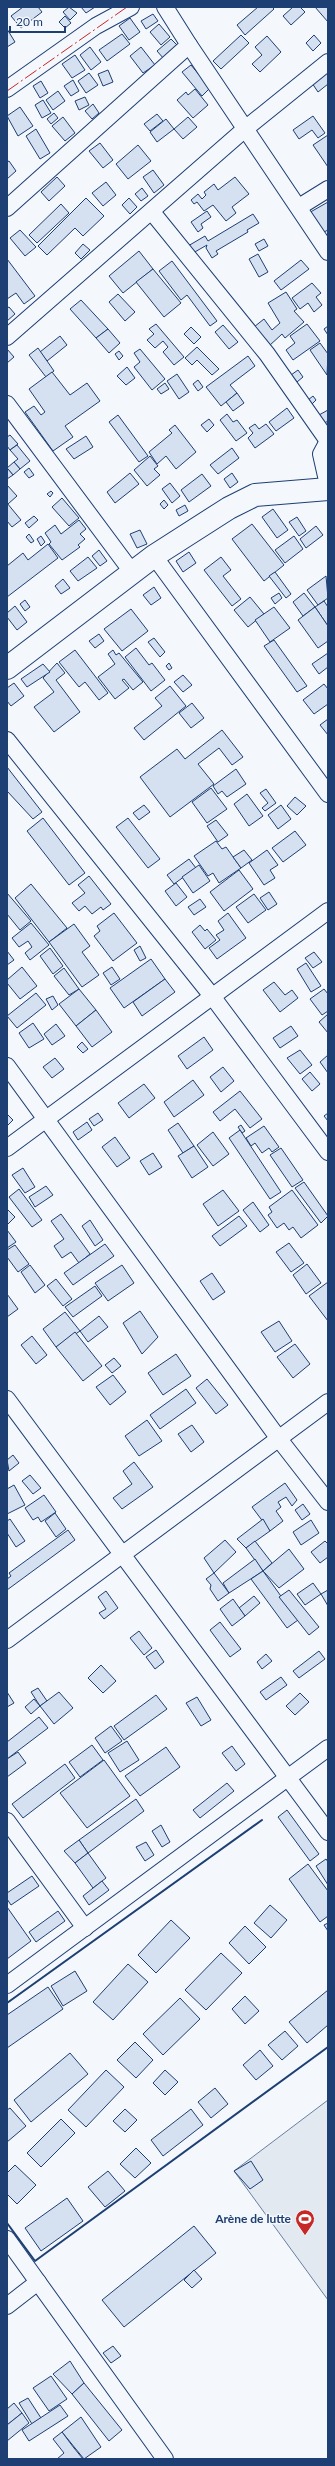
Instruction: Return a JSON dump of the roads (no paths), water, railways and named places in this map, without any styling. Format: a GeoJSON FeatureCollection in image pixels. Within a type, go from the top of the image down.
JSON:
{"type":"FeatureCollection","features":[{"type":"Feature","properties":{"kind":"street"},"geometry":{"type":"LineString","coordinates":[[7,90],[96,26],[131,7]]}},
{"type":"Feature","properties":{"kind":"street"},"geometry":{"type":"LineString","coordinates":[[165,7],[328,252]]}},
{"type":"Feature","properties":{"kind":"street"},"geometry":{"type":"LineString","coordinates":[[7,208],[189,45]]}},
{"type":"Feature","properties":{"kind":"street"},"geometry":{"type":"LineString","coordinates":[[7,337],[152,212],[245,129],[328,62]]}},
{"type":"Feature","properties":{"kind":"street"},"geometry":{"type":"LineString","coordinates":[[299,207],[328,189]]}},
{"type":"Feature","properties":{"kind":"street"},"geometry":{"type":"LineString","coordinates":[[152,212],[267,354],[328,441],[321,454],[328,484]]}},
{"type":"Feature","properties":{"kind":"street"},"geometry":{"type":"LineString","coordinates":[[7,404],[132,572]]}},
{"type":"Feature","properties":{"kind":"street"},"geometry":{"type":"LineString","coordinates":[[7,668],[154,556],[229,508],[255,495],[328,489]]}},
{"type":"Feature","properties":{"kind":"street"},"geometry":{"type":"LineString","coordinates":[[154,556],[328,794]]}},
{"type":"Feature","properties":{"kind":"street"},"geometry":{"type":"LineString","coordinates":[[7,740],[212,996],[328,1152]]}},
{"type":"Feature","properties":{"kind":"street"},"geometry":{"type":"LineString","coordinates":[[7,1148],[328,911]]}},
{"type":"Feature","properties":{"kind":"street"},"geometry":{"type":"LineString","coordinates":[[7,1066],[279,1439],[328,1502]]}},
{"type":"Feature","properties":{"kind":"street"},"geometry":{"type":"LineString","coordinates":[[7,1399],[123,1554],[196,1657],[328,1832]]}},
{"type":"Feature","properties":{"kind":"street"},"geometry":{"type":"LineString","coordinates":[[7,1640],[328,1402]]}},
{"type":"Feature","properties":{"kind":"street"},"geometry":{"type":"LineString","coordinates":[[7,1985],[328,1748]]}},
{"type":"Feature","properties":{"kind":"street"},"geometry":{"type":"LineString","coordinates":[[7,1821],[85,1928]]}},
{"type":"Feature","properties":{"kind":"street"},"geometry":{"type":"LineString","coordinates":[[7,2239],[165,2459]]}},
{"type":"Feature","properties":{"kind":"street"},"geometry":{"type":"LineString","coordinates":[[7,2306],[38,2282]]}},
{"type":"Feature","properties":{"kind":"place","name":"Arène de lutte"},"geometry":{"type":"Point","coordinates":[305,2236]}}]}
